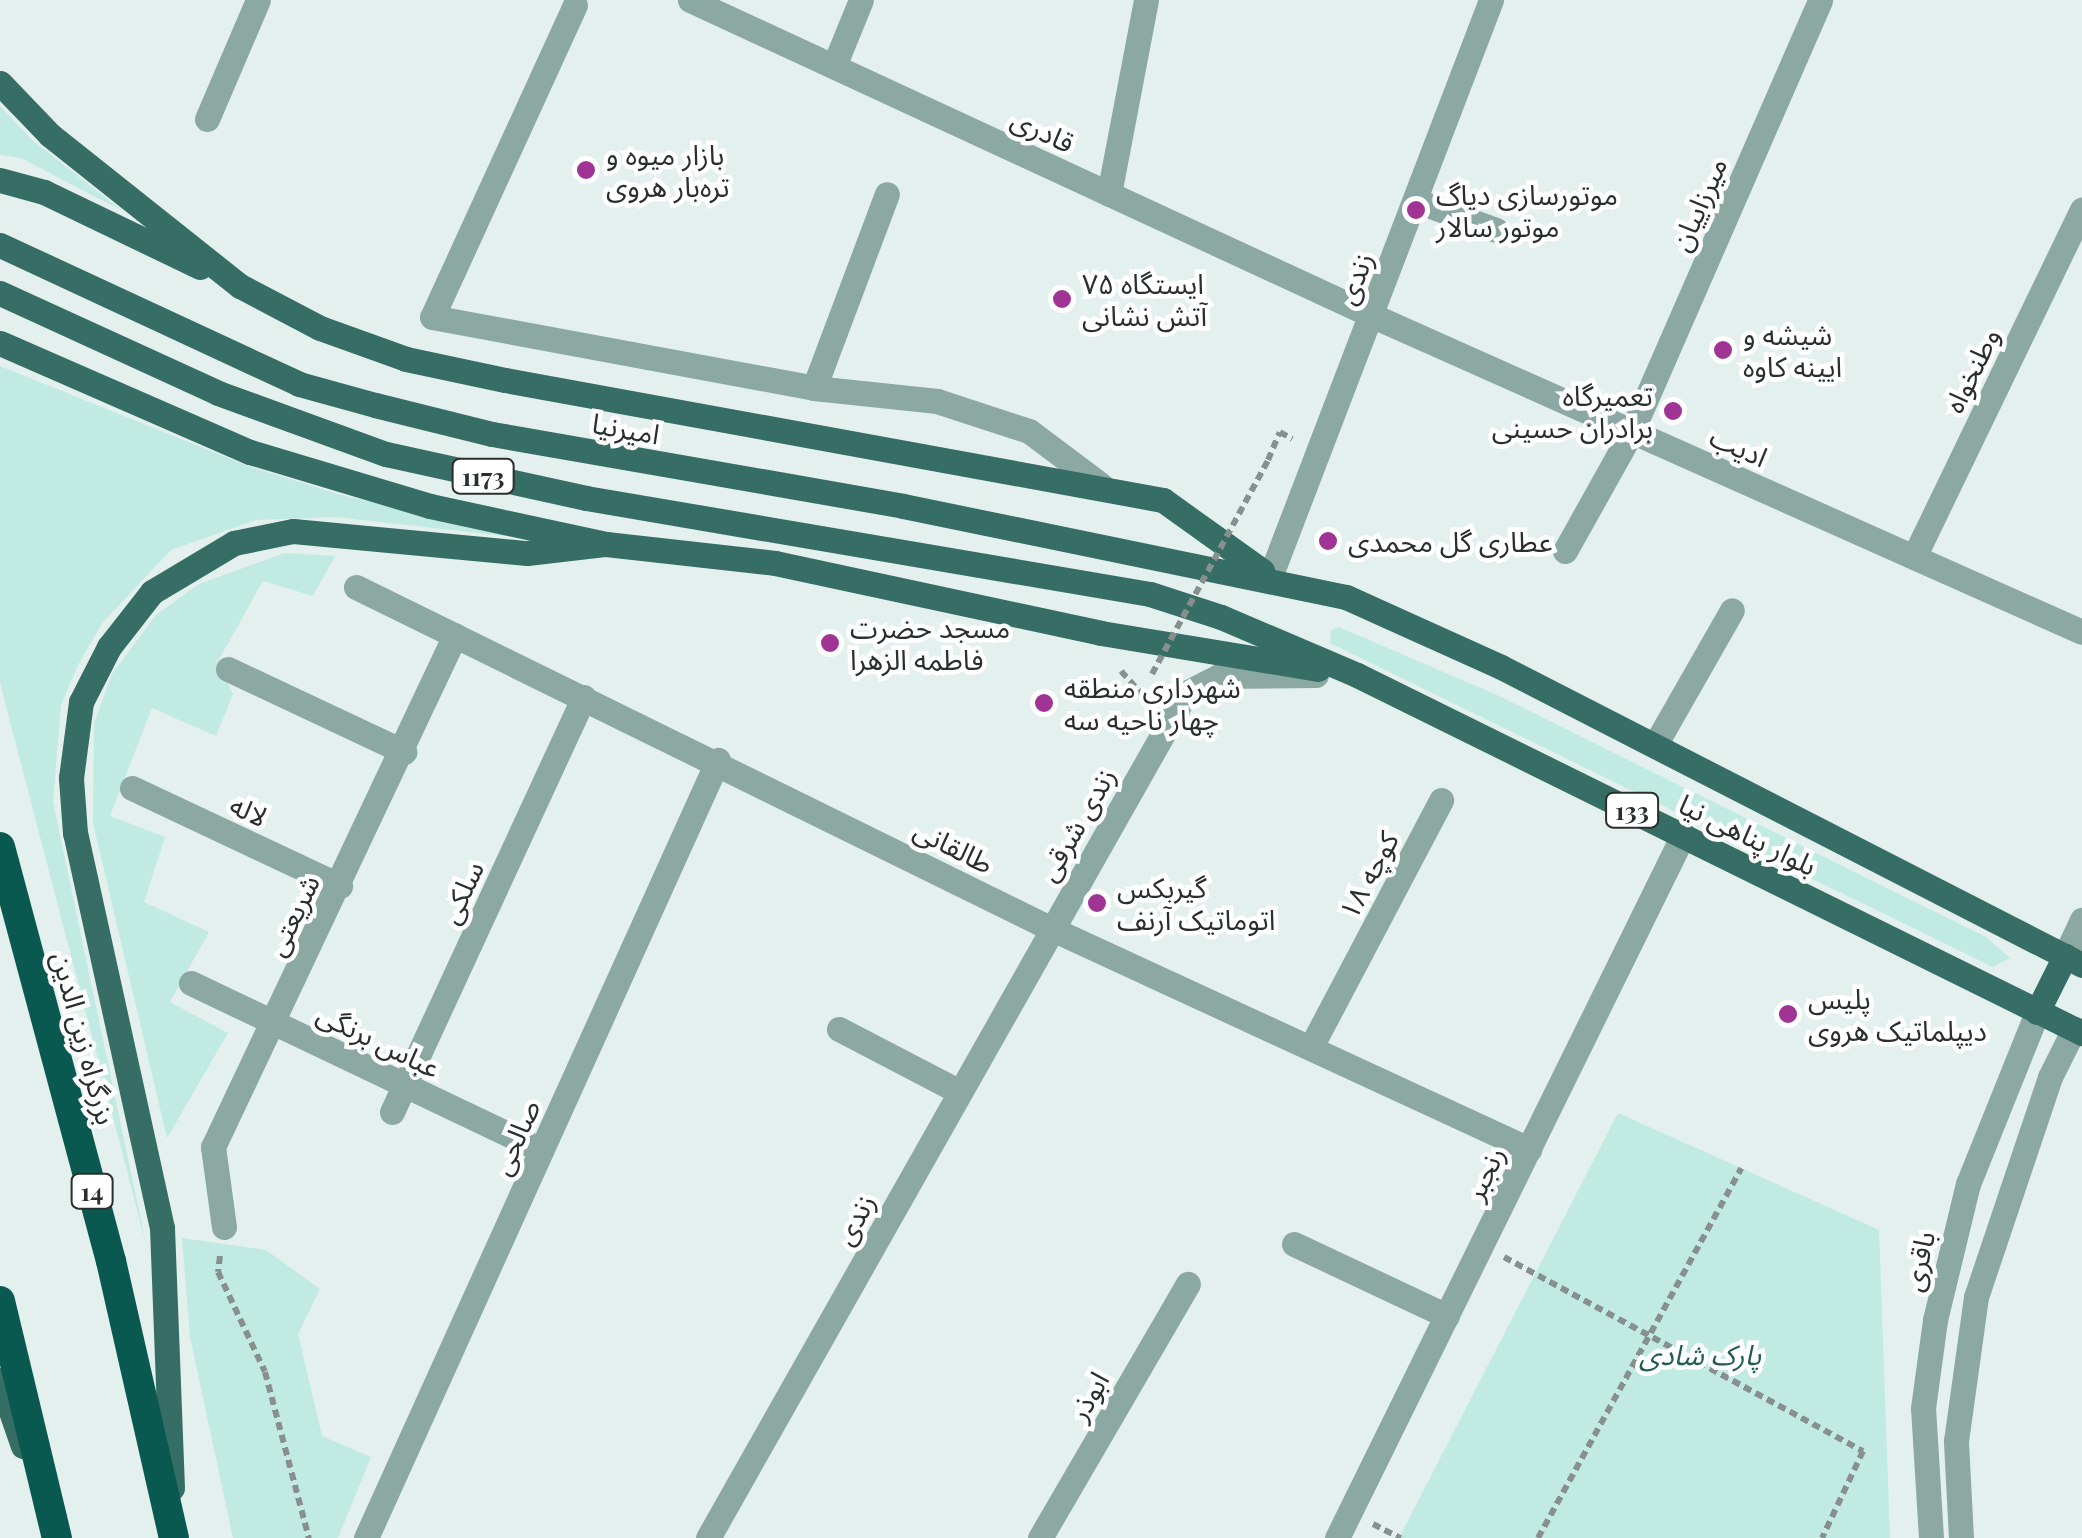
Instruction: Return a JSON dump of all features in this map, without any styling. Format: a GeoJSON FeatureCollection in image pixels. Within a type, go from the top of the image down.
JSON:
{"type":"FeatureCollection","features":[{"type":"Feature","properties":{"kind":"highway","name":"بزرگراه زین الدین"},"geometry":{"type":"LineString","coordinates":[[0,846],[111,1261],[174,1538]]}},
{"type":"Feature","properties":{"kind":"highway"},"geometry":{"type":"LineString","coordinates":[[0,1301],[56,1538]]}},
{"type":"Feature","properties":{"kind":"main road"},"geometry":{"type":"LineString","coordinates":[[0,83],[50,135],[240,286]]}},
{"type":"Feature","properties":{"kind":"main road"},"geometry":{"type":"LineString","coordinates":[[0,180],[44,192],[320,328],[406,359],[1101,485],[1163,500],[1270,577]]}},
{"type":"Feature","properties":{"kind":"main road","name":"امیرنیا"},"geometry":{"type":"LineString","coordinates":[[0,246],[298,384],[492,434],[1270,577]]}},
{"type":"Feature","properties":{"kind":"main road","name":"1173"},"geometry":{"type":"LineString","coordinates":[[0,292],[218,393],[386,454],[586,498],[1150,594],[1221,617]]}},
{"type":"Feature","properties":{"kind":"main road"},"geometry":{"type":"LineString","coordinates":[[0,343],[250,452],[333,480],[606,544],[775,563],[1101,633],[1357,675]]}},
{"type":"Feature","properties":{"kind":"main road"},"geometry":{"type":"LineString","coordinates":[[174,1538],[162,1228],[74,833],[71,778],[80,702],[110,647],[152,592],[234,543],[292,530],[526,552],[606,544]]}},
{"type":"Feature","properties":{"kind":"main road","name":"بلوار پناهی نیا"},"geometry":{"type":"LineString","coordinates":[[1270,577],[1378,611],[1655,745],[2074,960]]}},
{"type":"Feature","properties":{"kind":"main road","name":"بلوار پناهی نیا"},"geometry":{"type":"LineString","coordinates":[[1221,617],[1357,675],[2037,1012],[2079,1025]]}},
{"type":"Feature","properties":{"kind":"main road"},"geometry":{"type":"LineString","coordinates":[[2037,1012],[2074,960]]}},
{"type":"Feature","properties":{"kind":"main road"},"geometry":{"type":"LineString","coordinates":[[0,1380],[56,1538]]}},
{"type":"Feature","properties":{"kind":"street"},"geometry":{"type":"LineString","coordinates":[[206,119],[258,0]]}},
{"type":"Feature","properties":{"kind":"street","name":"قادری"},"geometry":{"type":"LineString","coordinates":[[690,0],[1371,315]]}},
{"type":"Feature","properties":{"kind":"street"},"geometry":{"type":"LineString","coordinates":[[834,66],[862,0]]}},
{"type":"Feature","properties":{"kind":"street"},"geometry":{"type":"LineString","coordinates":[[1109,194],[1146,0]]}},
{"type":"Feature","properties":{"kind":"street","name":"زندی"},"geometry":{"type":"LineString","coordinates":[[1270,577],[1418,201],[1491,0]]}},
{"type":"Feature","properties":{"kind":"street","name":"میرزاییان"},"geometry":{"type":"LineString","coordinates":[[1564,551],[1632,431],[1820,0]]}},
{"type":"Feature","properties":{"kind":"street"},"geometry":{"type":"LineString","coordinates":[[575,6],[432,318],[814,388],[936,401],[1028,431],[1101,485]]}},
{"type":"Feature","properties":{"kind":"street"},"geometry":{"type":"LineString","coordinates":[[814,388],[887,194]]}},
{"type":"Feature","properties":{"kind":"street"},"geometry":{"type":"LineString","coordinates":[[1418,201],[1496,230]]}},
{"type":"Feature","properties":{"kind":"street","name":"وطنخواه"},"geometry":{"type":"LineString","coordinates":[[1914,557],[2082,209]]}},
{"type":"Feature","properties":{"kind":"street","name":"ادیب"},"geometry":{"type":"LineString","coordinates":[[1371,315],[2082,632]]}},
{"type":"Feature","properties":{"kind":"street","name":"طالقانی"},"geometry":{"type":"LineString","coordinates":[[356,587],[718,760],[1050,928],[1312,1044],[1529,1148]]}},
{"type":"Feature","properties":{"kind":"street"},"geometry":{"type":"LineString","coordinates":[[1655,745],[1732,610]]}},
{"type":"Feature","properties":{"kind":"street","name":"شریعتی"},"geometry":{"type":"LineString","coordinates":[[224,1227],[213,1147],[404,752],[456,635]]}},
{"type":"Feature","properties":{"kind":"street"},"geometry":{"type":"LineString","coordinates":[[228,669],[404,752]]}},
{"type":"Feature","properties":{"kind":"street","name":"زندی شرقی"},"geometry":{"type":"LineString","coordinates":[[1050,928],[1186,693],[1219,676],[1357,675]]}},
{"type":"Feature","properties":{"kind":"street","name":"سلکی"},"geometry":{"type":"LineString","coordinates":[[392,1112],[584,696]]}},
{"type":"Feature","properties":{"kind":"street","name":"صالحی"},"geometry":{"type":"LineString","coordinates":[[366,1538],[718,760]]}},
{"type":"Feature","properties":{"kind":"street","name":"لاله"},"geometry":{"type":"LineString","coordinates":[[132,788],[340,886]]}},
{"type":"Feature","properties":{"kind":"street","name":"کوچه ۱۸"},"geometry":{"type":"LineString","coordinates":[[1312,1044],[1442,800]]}},
{"type":"Feature","properties":{"kind":"street","name":"رنجبر"},"geometry":{"type":"LineString","coordinates":[[1337,1538],[1683,835]]}},
{"type":"Feature","properties":{"kind":"street"},"geometry":{"type":"LineString","coordinates":[[2074,960],[2082,920]]}},
{"type":"Feature","properties":{"kind":"street","name":"زندی"},"geometry":{"type":"LineString","coordinates":[[708,1538],[1050,928]]}},
{"type":"Feature","properties":{"kind":"street","name":"عباس برنگی"},"geometry":{"type":"LineString","coordinates":[[191,984],[542,1150]]}},
{"type":"Feature","properties":{"kind":"street","name":"باقری"},"geometry":{"type":"LineString","coordinates":[[1930,1538],[1923,1408],[1935,1320],[1968,1184],[2037,1012]]}},
{"type":"Feature","properties":{"kind":"street"},"geometry":{"type":"LineString","coordinates":[[1961,1538],[1956,1440],[1976,1297],[2050,1077],[2079,1025]]}},
{"type":"Feature","properties":{"kind":"street"},"geometry":{"type":"LineString","coordinates":[[839,1029],[960,1092]]}},
{"type":"Feature","properties":{"kind":"street"},"geometry":{"type":"LineString","coordinates":[[1294,1244],[1446,1316]]}},
{"type":"Feature","properties":{"kind":"street","name":"ابوذر"},"geometry":{"type":"LineString","coordinates":[[1040,1538],[1188,1284]]}},
{"type":"Feature","properties":{"kind":"path"},"geometry":{"type":"LineString","coordinates":[[1152,674],[1280,432]]}},
{"type":"Feature","properties":{"kind":"path"},"geometry":{"type":"LineString","coordinates":[[1538,1538],[1740,1168]]}},
{"type":"Feature","properties":{"kind":"path"},"geometry":{"type":"LineString","coordinates":[[224,1227],[218,1272],[265,1372],[309,1538]]}},
{"type":"Feature","properties":{"kind":"path"},"geometry":{"type":"LineString","coordinates":[[1482,1245],[1863,1451],[1822,1538]]}},
{"type":"Feature","properties":{"kind":"green space"},"geometry":{"type":"Polygon","coordinates":[[[0,106],[32,140],[121,210],[21,158],[0,155],[0,106]]]}},
{"type":"Feature","properties":{"kind":"green space"},"geometry":{"type":"Polygon","coordinates":[[[0,366],[248,466],[341,495],[550,541],[335,517],[256,520],[171,550],[103,622],[78,665],[61,705],[53,802],[146,1244],[0,683],[0,366]]]}},
{"type":"Feature","properties":{"kind":"green space"},"geometry":{"type":"Polygon","coordinates":[[[284,553],[335,556],[313,596],[263,581],[218,661],[233,694],[216,736],[152,708],[110,816],[165,837],[144,902],[209,932],[170,1002],[228,1033],[167,1138],[93,823],[94,723],[112,674],[156,615],[199,584],[284,553]]]}},
{"type":"Feature","properties":{"kind":"green space"},"geometry":{"type":"Polygon","coordinates":[[[1339,627],[1497,695],[1986,937],[2010,958],[1993,967],[1330,643],[1331,630],[1339,627]]]}},
{"type":"Feature","properties":{"kind":"green space","name":"پارک شادی"},"geometry":{"type":"Polygon","coordinates":[[[1618,1113],[1879,1230],[1890,1538],[1399,1538],[1618,1113]]]}},
{"type":"Feature","properties":{"kind":"green space"},"geometry":{"type":"Polygon","coordinates":[[[182,1238],[266,1250],[320,1289],[298,1334],[322,1436],[371,1457],[338,1538],[233,1538],[190,1337],[182,1238]]]}},
{"type":"Feature","properties":{"kind":"place","name":"بازار میوه و تره‌بار هروی"},"geometry":{"type":"Point","coordinates":[586,170]}},
{"type":"Feature","properties":{"kind":"place","name":"موتورسازی دیاگ موتور سالار"},"geometry":{"type":"Point","coordinates":[1416,210]}},
{"type":"Feature","properties":{"kind":"place","name":"ایستگاه ۷۵ آتش نشانی"},"geometry":{"type":"Point","coordinates":[1062,299]}},
{"type":"Feature","properties":{"kind":"place","name":"شیشه و ایینه کاوه"},"geometry":{"type":"Point","coordinates":[1723,350]}},
{"type":"Feature","properties":{"kind":"place","name":"تعمیرگاه برادران حسینی"},"geometry":{"type":"Point","coordinates":[1673,411]}},
{"type":"Feature","properties":{"kind":"place","name":"عطاری گل محمدی"},"geometry":{"type":"Point","coordinates":[1328,541]}},
{"type":"Feature","properties":{"kind":"place","name":"مسجد حضرت فاطمه الزهرا"},"geometry":{"type":"Point","coordinates":[830,643]}},
{"type":"Feature","properties":{"kind":"place","name":"شهرداری منطقه چهار ناحیه سه"},"geometry":{"type":"Point","coordinates":[1044,703]}},
{"type":"Feature","properties":{"kind":"place","name":"گیربکس اتوماتیک آرنف"},"geometry":{"type":"Point","coordinates":[1097,903]}},
{"type":"Feature","properties":{"kind":"place","name":"پلیس دیپلماتیک هروی"},"geometry":{"type":"Point","coordinates":[1788,1014]}}]}
